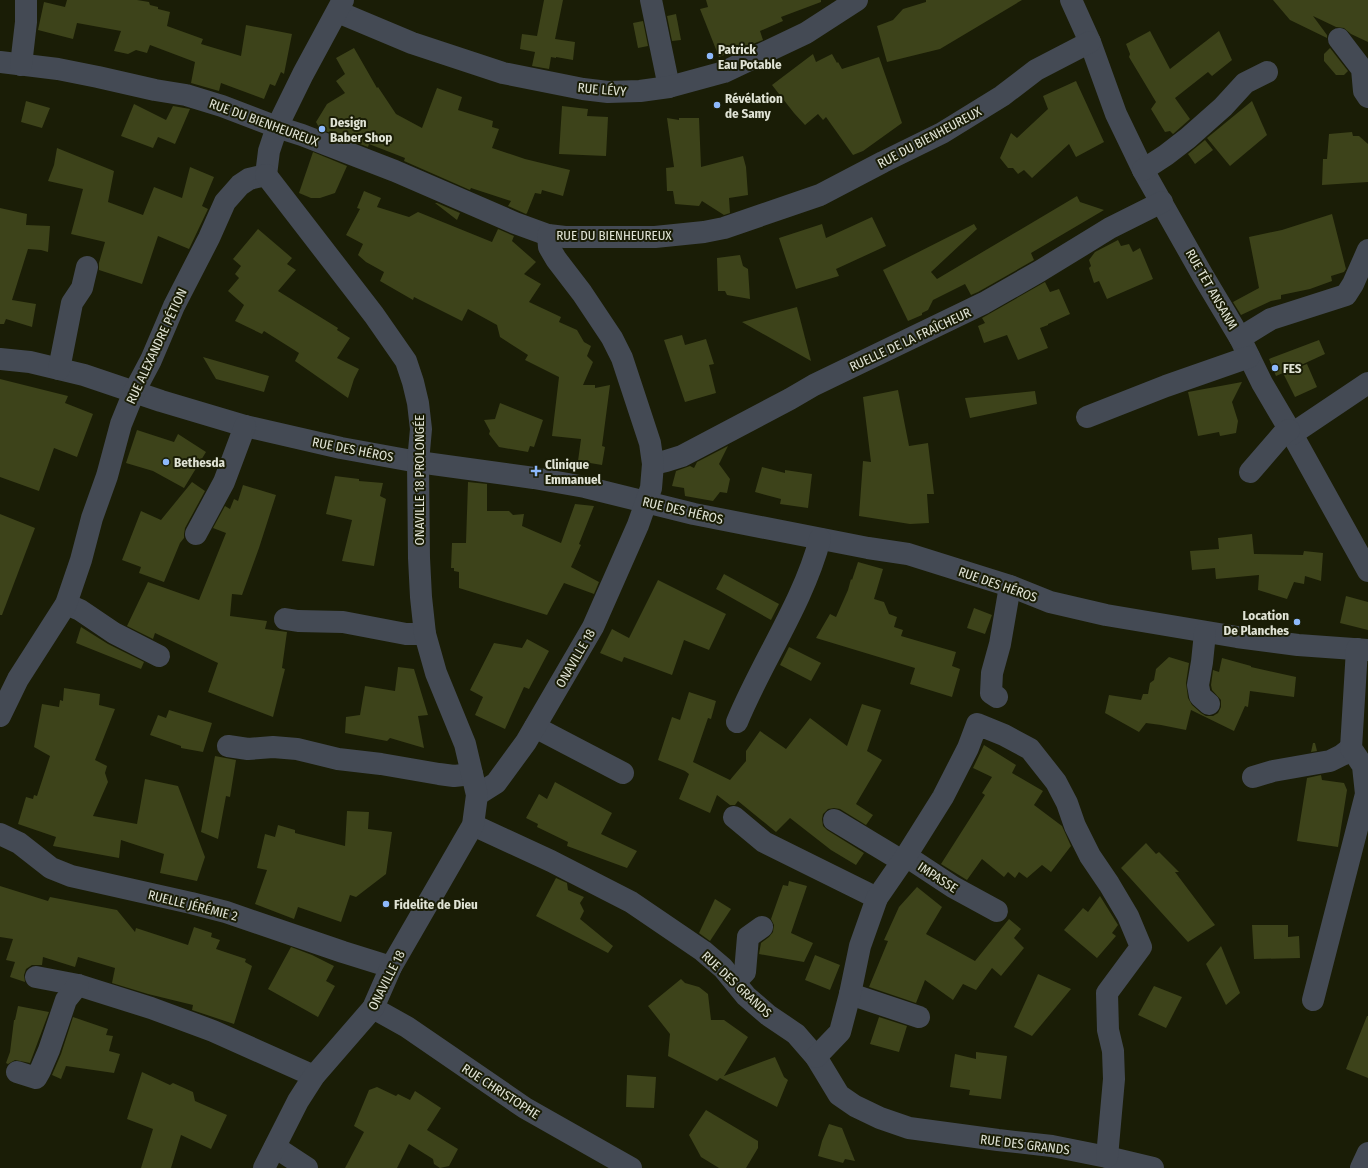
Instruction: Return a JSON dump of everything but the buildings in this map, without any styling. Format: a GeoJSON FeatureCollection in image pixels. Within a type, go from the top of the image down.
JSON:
{"type":"FeatureCollection","features":[{"type":"Feature","properties":{"kind":"street"},"geometry":{"type":"LineString","coordinates":[[22,65],[26,22],[26,0]]}},
{"type":"Feature","properties":{"kind":"street"},"geometry":{"type":"LineString","coordinates":[[651,0],[668,87]]}},
{"type":"Feature","properties":{"kind":"street","name":"RUE LÉVY"},"geometry":{"type":"LineString","coordinates":[[341,6],[412,43],[503,73],[584,89],[608,92],[640,92],[668,87],[724,72],[757,58],[806,33],[855,0]]}},
{"type":"Feature","properties":{"kind":"street","name":"RUE TÈT ANSANM"},"geometry":{"type":"LineString","coordinates":[[1071,0],[1090,42],[1116,114],[1143,170],[1244,347],[1262,383],[1368,572]]}},
{"type":"Feature","properties":{"kind":"street"},"geometry":{"type":"LineString","coordinates":[[266,174],[269,151],[277,127],[303,74],[341,6]]}},
{"type":"Feature","properties":{"kind":"street"},"geometry":{"type":"LineString","coordinates":[[1339,39],[1362,70],[1364,90],[1368,97]]}},
{"type":"Feature","properties":{"kind":"street","name":"RUE DU BIENHEUREUX"},"geometry":{"type":"LineString","coordinates":[[0,62],[58,69],[155,90],[186,95],[222,106],[395,171],[515,223],[548,235],[566,238],[655,236],[704,232],[724,228],[820,195],[942,133],[1002,96],[1036,70],[1090,42]]}},
{"type":"Feature","properties":{"kind":"street"},"geometry":{"type":"LineString","coordinates":[[1143,170],[1188,138],[1223,107],[1245,83],[1267,72]]}},
{"type":"Feature","properties":{"kind":"street","name":"RUE ALEXANDRE PÉTION"},"geometry":{"type":"LineString","coordinates":[[0,716],[18,679],[66,604],[81,560],[92,518],[107,476],[121,424],[134,392],[151,360],[174,306],[225,202],[240,185],[249,179],[266,174]]}},
{"type":"Feature","properties":{"kind":"street","name":"ONAVILLE 18 PROLONGÉE"},"geometry":{"type":"LineString","coordinates":[[266,174],[361,298],[406,361],[413,382],[421,429],[418,462],[421,597],[425,634],[436,673],[465,744],[477,795],[473,825]]}},
{"type":"Feature","properties":{"kind":"street","name":"RUELLE DE LA FRAÎCHEUR"},"geometry":{"type":"LineString","coordinates":[[653,464],[682,456],[814,385],[984,304],[1040,272],[1110,228],[1162,202]]}},
{"type":"Feature","properties":{"kind":"street","name":"ONAVILLE 18"},"geometry":{"type":"LineString","coordinates":[[477,795],[496,783],[526,742],[593,627],[638,525],[651,488],[653,464],[650,443],[622,358],[612,338],[582,293],[556,259],[549,247],[548,235]]}},
{"type":"Feature","properties":{"kind":"street"},"geometry":{"type":"LineString","coordinates":[[1087,417],[1166,386],[1244,347],[1271,319],[1346,294],[1353,284],[1368,250]]}},
{"type":"Feature","properties":{"kind":"street"},"geometry":{"type":"LineString","coordinates":[[59,369],[72,303],[82,288],[87,268]]}},
{"type":"Feature","properties":{"kind":"street","name":"RUE DES HÉROS"},"geometry":{"type":"LineString","coordinates":[[0,359],[30,362],[84,375],[245,426],[341,448],[418,462],[534,478],[585,487],[694,514],[868,548],[908,554],[1010,586],[1050,602],[1106,615],[1205,633],[1298,645],[1362,650]]}},
{"type":"Feature","properties":{"kind":"street"},"geometry":{"type":"LineString","coordinates":[[1250,472],[1282,435],[1290,432],[1368,383]]}},
{"type":"Feature","properties":{"kind":"street"},"geometry":{"type":"LineString","coordinates":[[196,534],[224,482],[245,426]]}},
{"type":"Feature","properties":{"kind":"street"},"geometry":{"type":"LineString","coordinates":[[737,722],[806,582],[816,557],[820,538]]}},
{"type":"Feature","properties":{"kind":"street"},"geometry":{"type":"LineString","coordinates":[[997,696],[991,693],[992,673],[1000,644],[1010,586]]}},
{"type":"Feature","properties":{"kind":"street"},"geometry":{"type":"LineString","coordinates":[[66,604],[80,610],[114,633],[159,656]]}},
{"type":"Feature","properties":{"kind":"street"},"geometry":{"type":"LineString","coordinates":[[285,619],[298,621],[343,622],[406,634],[425,634]]}},
{"type":"Feature","properties":{"kind":"street"},"geometry":{"type":"LineString","coordinates":[[1205,633],[1198,685],[1200,696],[1209,704]]}},
{"type":"Feature","properties":{"kind":"street"},"geometry":{"type":"LineString","coordinates":[[1313,1000],[1366,794],[1363,766],[1351,748],[1362,650]]}},
{"type":"Feature","properties":{"kind":"street"},"geometry":{"type":"LineString","coordinates":[[816,1056],[840,1032],[860,946],[877,898],[904,859],[943,797],[968,748],[977,724],[1004,735],[1030,749],[1056,782],[1067,803],[1075,826],[1090,856],[1128,916],[1141,947],[1108,993],[1108,1030],[1113,1051],[1114,1079],[1107,1157]]}},
{"type":"Feature","properties":{"kind":"street"},"geometry":{"type":"LineString","coordinates":[[535,727],[623,773]]}},
{"type":"Feature","properties":{"kind":"street"},"geometry":{"type":"LineString","coordinates":[[228,746],[248,749],[297,749],[338,759],[381,764],[439,774],[454,776],[472,774]]}},
{"type":"Feature","properties":{"kind":"street"},"geometry":{"type":"LineString","coordinates":[[1253,777],[1273,771],[1330,761],[1342,756],[1351,748]]}},
{"type":"Feature","properties":{"kind":"street"},"geometry":{"type":"LineString","coordinates":[[734,818],[764,842],[877,898]]}},
{"type":"Feature","properties":{"kind":"street","name":"IMPASSE"},"geometry":{"type":"LineString","coordinates":[[834,820],[997,911]]}},
{"type":"Feature","properties":{"kind":"street","name":"ONAVILLE 18"},"geometry":{"type":"LineString","coordinates":[[264,1168],[298,1101],[314,1076],[373,1008],[391,967],[473,825]]}},
{"type":"Feature","properties":{"kind":"street","name":"RUE DES GRANDS"},"geometry":{"type":"LineString","coordinates":[[473,825],[551,860],[631,902],[703,951],[722,968],[746,996],[768,1015],[796,1034],[816,1056],[839,1095],[855,1106],[880,1118],[909,1128],[1052,1146],[1152,1168]]}},
{"type":"Feature","properties":{"kind":"street","name":"RUELLE JÉRÉMIE 2"},"geometry":{"type":"LineString","coordinates":[[0,834],[19,843],[51,868],[71,876],[226,912],[391,967]]}},
{"type":"Feature","properties":{"kind":"street"},"geometry":{"type":"LineString","coordinates":[[735,982],[745,972],[748,930]]}},
{"type":"Feature","properties":{"kind":"street"},"geometry":{"type":"LineString","coordinates":[[36,977],[78,984],[151,1008],[213,1031],[314,1076]]}},
{"type":"Feature","properties":{"kind":"street"},"geometry":{"type":"LineString","coordinates":[[18,1072],[36,1078],[49,1050],[66,1000],[78,984]]}},
{"type":"Feature","properties":{"kind":"street"},"geometry":{"type":"LineString","coordinates":[[850,994],[919,1017]]}},
{"type":"Feature","properties":{"kind":"street","name":"RUE CHRISTOPHE"},"geometry":{"type":"LineString","coordinates":[[373,1008],[407,1027],[525,1108],[631,1168]]}},
{"type":"Feature","properties":{"kind":"street"},"geometry":{"type":"LineString","coordinates":[[275,1147],[307,1168]]}},
{"type":"Feature","properties":{"kind":"street"},"geometry":{"type":"LineString","coordinates":[[1361,1168],[1368,1153]]}},
{"type":"Feature","properties":{"kind":"place","name":"Patrick Eau Potable"},"geometry":{"type":"Point","coordinates":[710,56]}},
{"type":"Feature","properties":{"kind":"place","name":"Révélation de Samy"},"geometry":{"type":"Point","coordinates":[717,105]}},
{"type":"Feature","properties":{"kind":"place","name":"Design Baber Shop"},"geometry":{"type":"Point","coordinates":[322,129]}},
{"type":"Feature","properties":{"kind":"place","name":"FES"},"geometry":{"type":"Point","coordinates":[1275,368]}},
{"type":"Feature","properties":{"kind":"place","name":"Bethesda"},"geometry":{"type":"Point","coordinates":[166,462]}},
{"type":"Feature","properties":{"kind":"place","name":"Clinique Emmanuel"},"geometry":{"type":"Point","coordinates":[536,471]}},
{"type":"Feature","properties":{"kind":"place","name":"Location De Planches"},"geometry":{"type":"Point","coordinates":[1297,622]}},
{"type":"Feature","properties":{"kind":"place","name":"Fidelite de Dieu"},"geometry":{"type":"Point","coordinates":[386,904]}}]}
